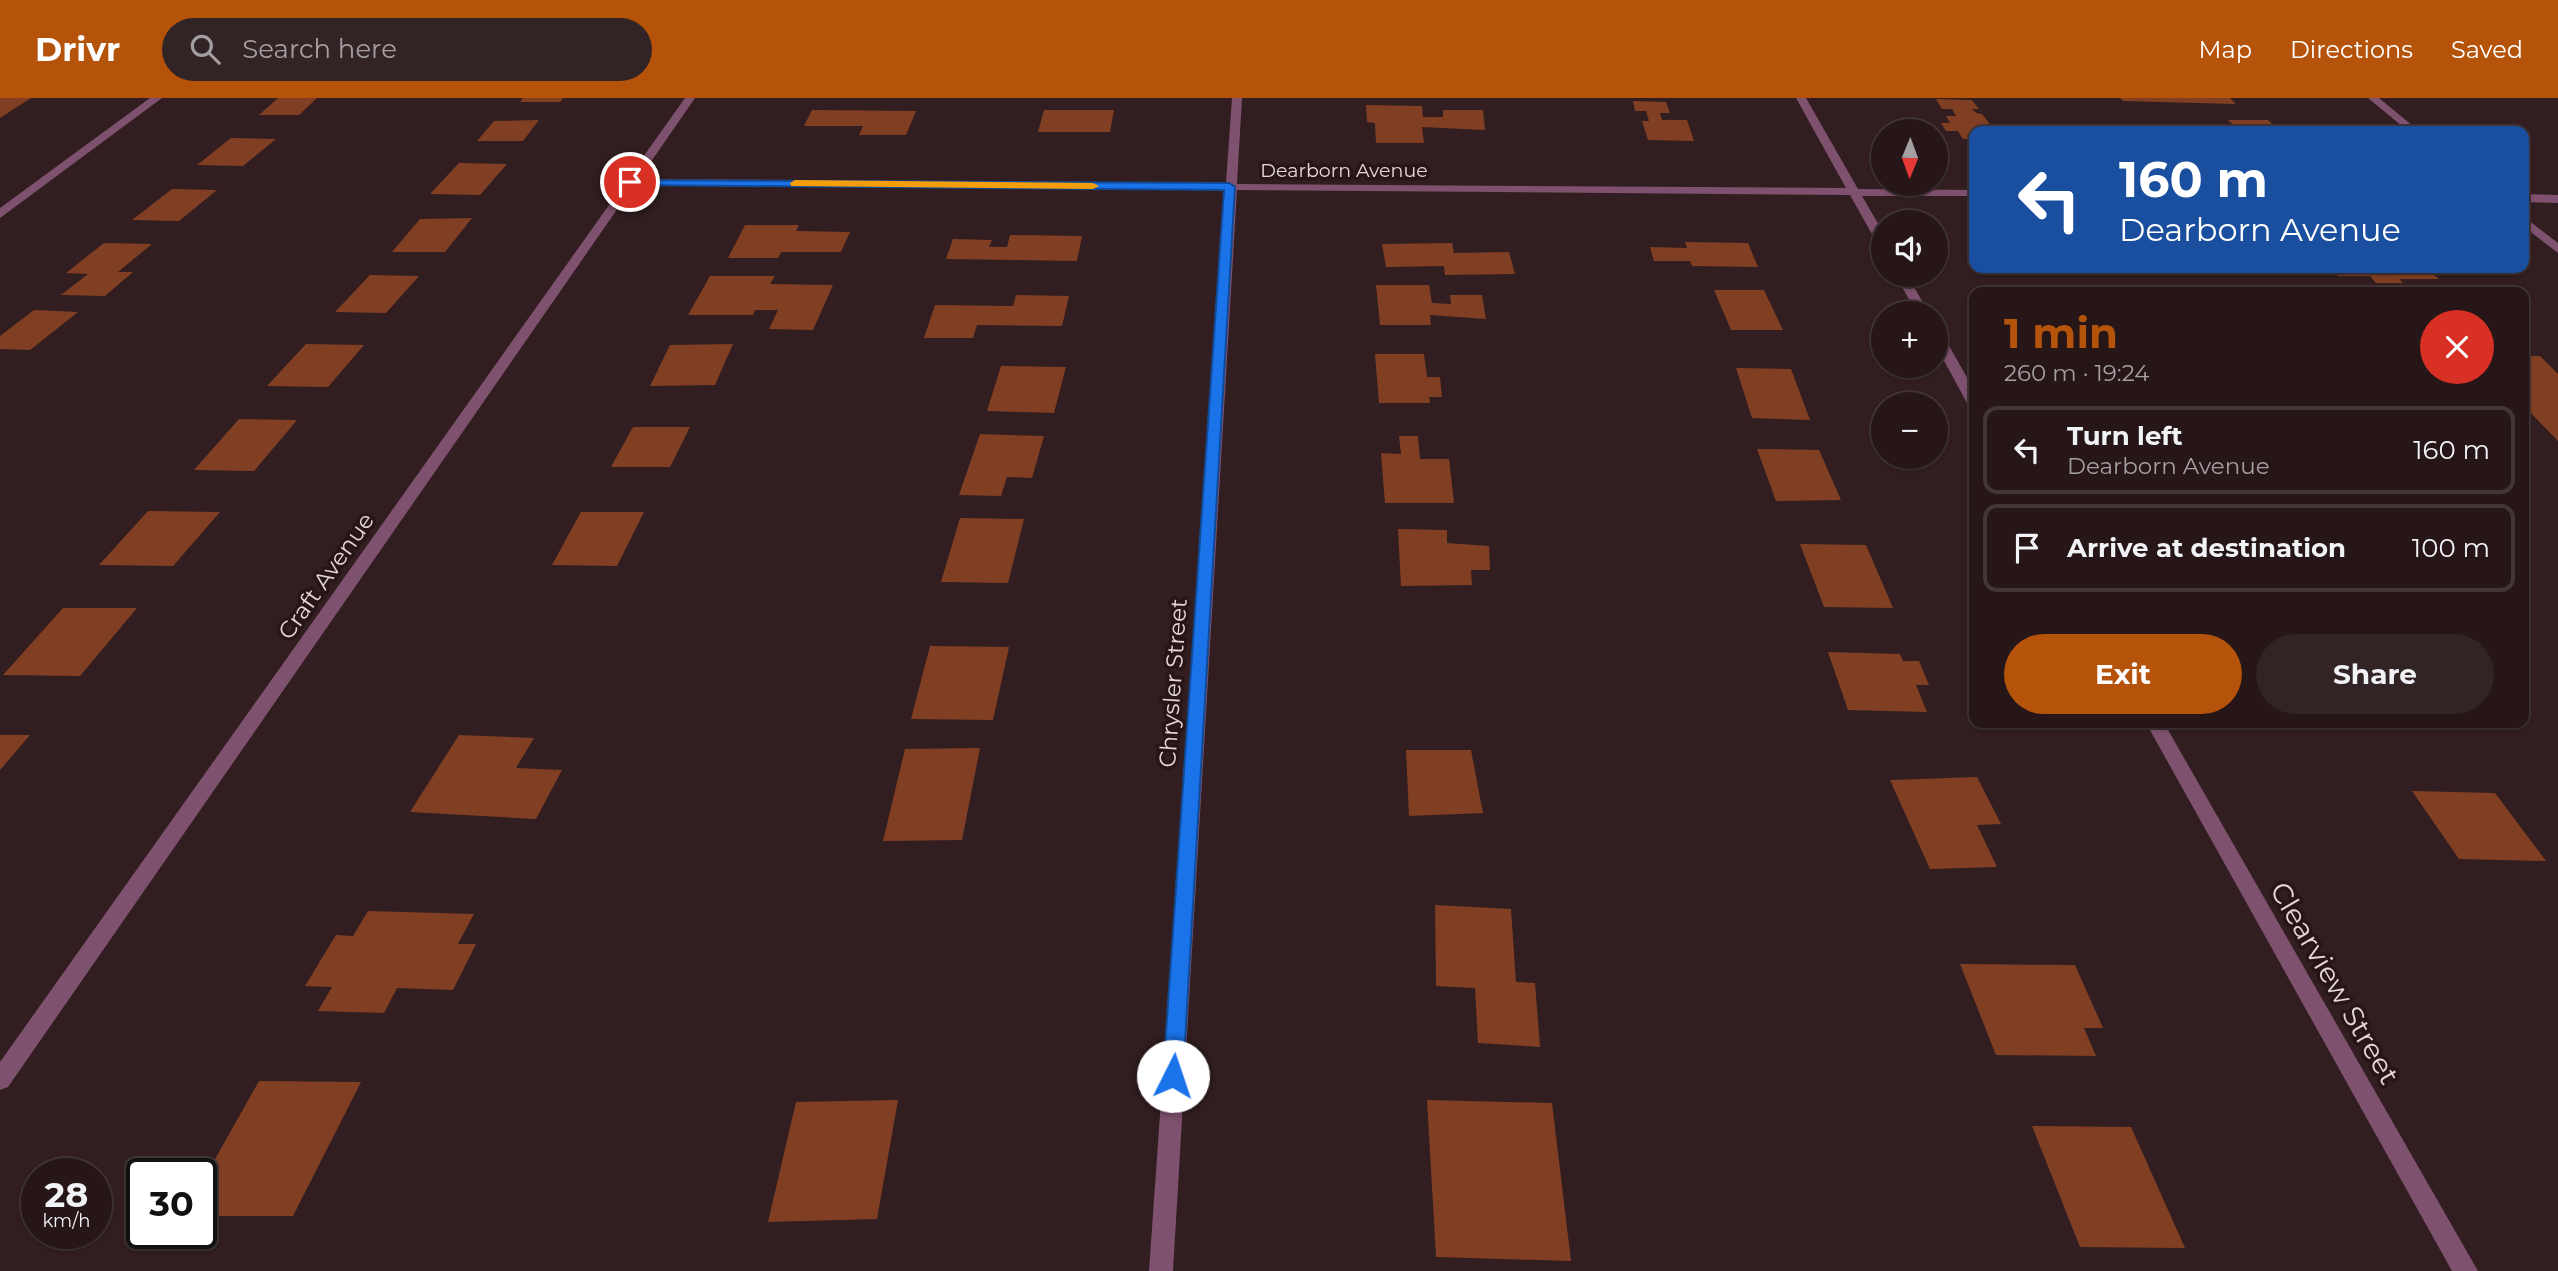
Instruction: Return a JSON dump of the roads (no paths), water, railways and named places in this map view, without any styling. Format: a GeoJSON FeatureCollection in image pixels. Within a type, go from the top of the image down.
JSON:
{"type":"FeatureCollection","features":[{"type":"Feature","properties":{"kind":"street"},"geometry":{"type":"LineString","coordinates":[[0,215],[157,98]]}},
{"type":"Feature","properties":{"kind":"street","name":"Craft Avenue"},"geometry":{"type":"LineString","coordinates":[[0,1080],[690,98]]}},
{"type":"Feature","properties":{"kind":"street","name":"Chrysler Street"},"geometry":{"type":"LineString","coordinates":[[1161,1271],[1229,187],[1237,98]]}},
{"type":"Feature","properties":{"kind":"street"},"geometry":{"type":"LineString","coordinates":[[1801,98],[1871,221]]}},
{"type":"Feature","properties":{"kind":"street"},"geometry":{"type":"LineString","coordinates":[[2373,98],[2408,126]]}},
{"type":"Feature","properties":{"kind":"street","name":"Dearborn Avenue"},"geometry":{"type":"LineString","coordinates":[[630,182],[1969,193]]}},
{"type":"Feature","properties":{"kind":"street"},"geometry":{"type":"LineString","coordinates":[[2529,198],[2558,199]]}},
{"type":"Feature","properties":{"kind":"street"},"geometry":{"type":"LineString","coordinates":[[2529,225],[2558,249]]}},
{"type":"Feature","properties":{"kind":"street"},"geometry":{"type":"LineString","coordinates":[[1948,356],[1969,394]]}},
{"type":"Feature","properties":{"kind":"street","name":"Clearview Street"},"geometry":{"type":"LineString","coordinates":[[2158,728],[2466,1271]]}}]}
